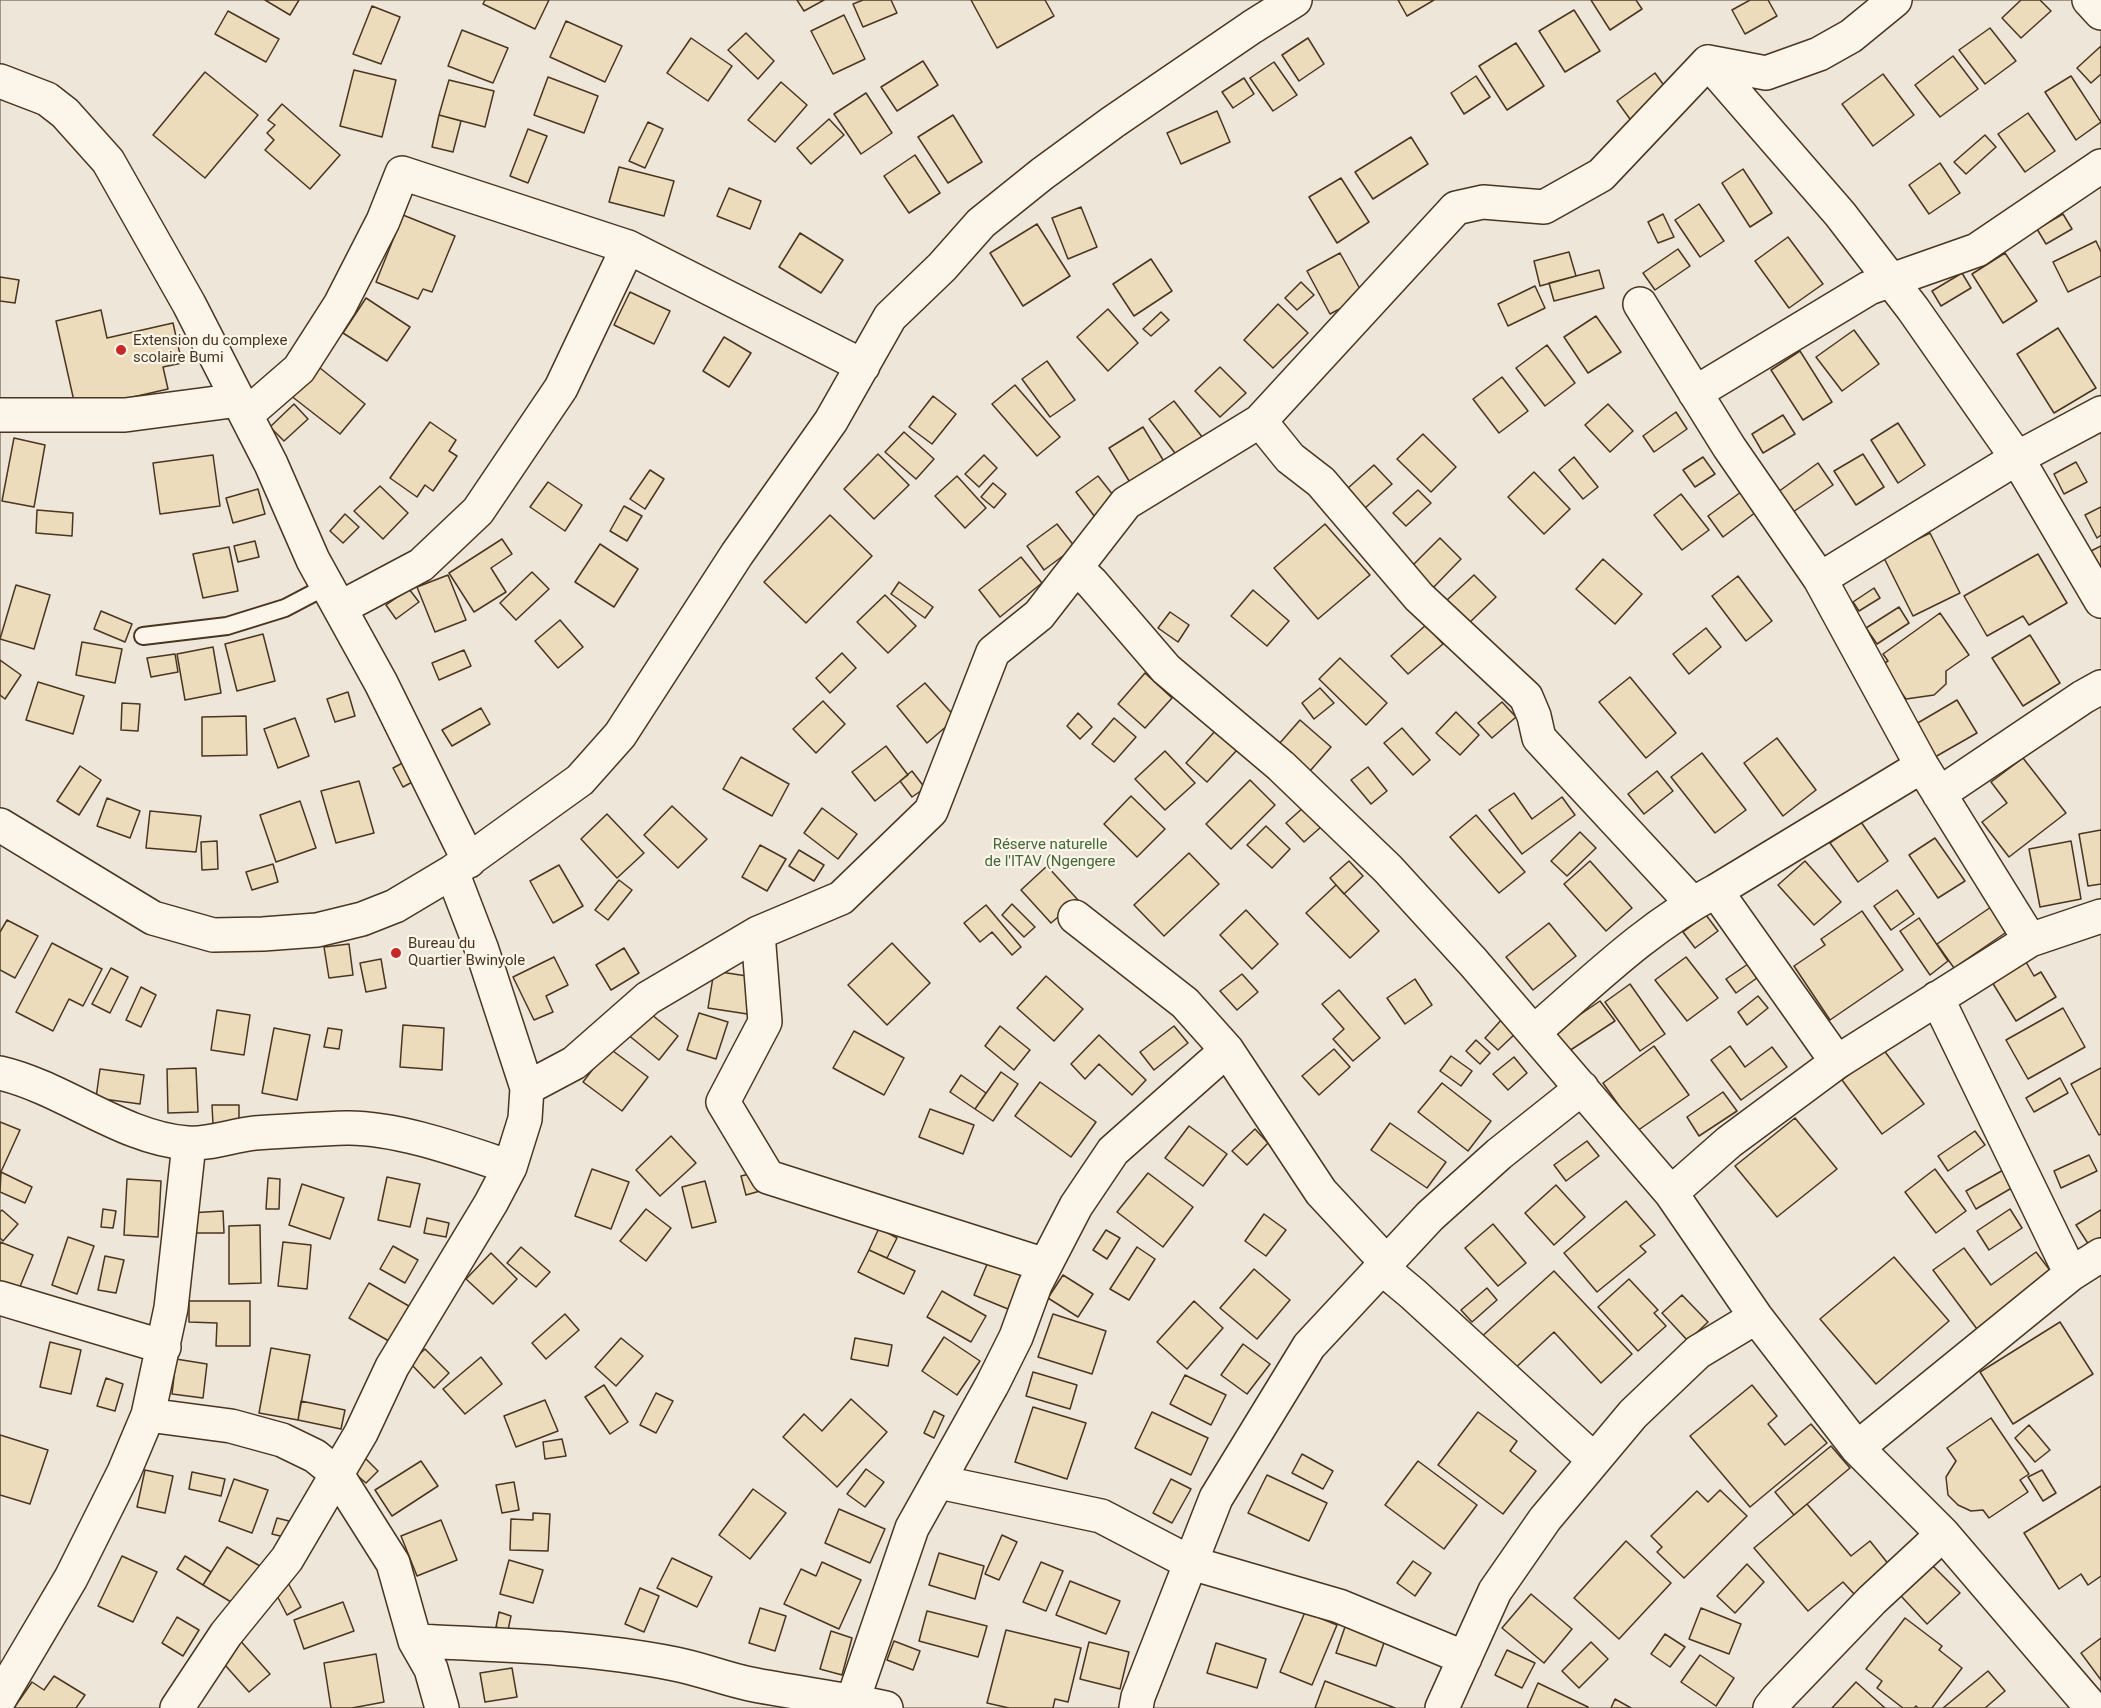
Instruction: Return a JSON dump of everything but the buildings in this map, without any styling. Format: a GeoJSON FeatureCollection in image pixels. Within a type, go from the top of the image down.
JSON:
{"type":"FeatureCollection","features":[{"type":"Feature","properties":{"kind":"street"},"geometry":{"type":"LineString","coordinates":[[3,833],[153,918],[213,935],[317,930],[362,919],[395,906],[461,866],[580,780],[620,735],[737,554],[831,421],[890,317],[942,267],[981,224],[1042,174],[1113,122],[1295,0]]}},
{"type":"Feature","properties":{"kind":"street"},"geometry":{"type":"LineString","coordinates":[[1708,62],[1766,74],[1819,54],[1851,36],[1895,0]]}},
{"type":"Feature","properties":{"kind":"street"},"geometry":{"type":"LineString","coordinates":[[2089,0],[2101,13]]}},
{"type":"Feature","properties":{"kind":"street"},"geometry":{"type":"LineString","coordinates":[[1708,62],[1840,214],[1892,282],[2017,458],[2101,601]]}},
{"type":"Feature","properties":{"kind":"street"},"geometry":{"type":"LineString","coordinates":[[527,1088],[574,1063],[648,998],[758,933],[841,898],[931,811],[993,652],[1039,615],[1091,583],[1126,504],[1260,421],[1456,208],[1483,202],[1545,207],[1601,175],[1708,62]]}},
{"type":"Feature","properties":{"kind":"street"},"geometry":{"type":"LineString","coordinates":[[0,81],[47,99],[65,112],[108,161],[189,304],[271,464],[313,561],[381,683],[461,866],[482,950],[527,1088],[525,1119],[510,1167],[491,1203],[392,1367],[361,1433],[287,1559],[226,1634],[177,1708]]}},
{"type":"Feature","properties":{"kind":"street"},"geometry":{"type":"LineString","coordinates":[[1695,393],[1869,288],[1892,282],[1977,250],[2101,166]]}},
{"type":"Feature","properties":{"kind":"street"},"geometry":{"type":"LineString","coordinates":[[0,415],[125,415],[242,408],[299,369],[340,305],[383,221],[402,172],[628,247],[862,366]]}},
{"type":"Feature","properties":{"kind":"street"},"geometry":{"type":"LineString","coordinates":[[334,597],[421,565],[478,511],[561,388],[628,247]]}},
{"type":"Feature","properties":{"kind":"street"},"geometry":{"type":"LineString","coordinates":[[1640,304],[1729,447],[1820,579],[1922,766],[2030,940]]}},
{"type":"Feature","properties":{"kind":"street"},"geometry":{"type":"LineString","coordinates":[[1820,579],[2017,458],[2101,413]]}},
{"type":"Feature","properties":{"kind":"street"},"geometry":{"type":"LineString","coordinates":[[1260,421],[1290,458],[1321,482],[1419,597],[1526,697],[1534,716],[1539,738],[1704,897],[1837,1062]]}},
{"type":"Feature","properties":{"kind":"street"},"geometry":{"type":"LineString","coordinates":[[1091,583],[1166,669],[1281,766],[1388,869],[1534,1032],[1671,1193],[1756,1317],[1857,1448],[1943,1534],[2092,1708]]}},
{"type":"Feature","properties":{"kind":"street"},"geometry":{"type":"LineString","coordinates":[[1939,794],[2082,697],[2101,687]]}},
{"type":"Feature","properties":{"kind":"street"},"geometry":{"type":"LineString","coordinates":[[1534,1032],[1636,945],[1704,897],[1922,766]]}},
{"type":"Feature","properties":{"kind":"street"},"geometry":{"type":"LineString","coordinates":[[1671,1193],[1729,1142],[1837,1062],[2030,940],[2101,916]]}},
{"type":"Feature","properties":{"kind":"street"},"geometry":{"type":"LineString","coordinates":[[1075,917],[1185,1003],[1227,1050],[1321,1192],[1385,1266],[1593,1459]]}},
{"type":"Feature","properties":{"kind":"street"},"geometry":{"type":"LineString","coordinates":[[758,933],[765,1022],[723,1102],[768,1177],[1045,1265]]}},
{"type":"Feature","properties":{"kind":"street"},"geometry":{"type":"LineString","coordinates":[[1937,998],[2071,1274]]}},
{"type":"Feature","properties":{"kind":"street"},"geometry":{"type":"LineString","coordinates":[[853,1701],[912,1528],[993,1385],[1016,1336],[1035,1285],[1076,1206],[1113,1151],[1227,1050]]}},
{"type":"Feature","properties":{"kind":"street"},"geometry":{"type":"LineString","coordinates":[[0,1073],[24,1079],[151,1137],[189,1144],[254,1133],[349,1128],[381,1131],[417,1139],[510,1167]]}},
{"type":"Feature","properties":{"kind":"street"},"geometry":{"type":"LineString","coordinates":[[1136,1708],[1138,1697],[1216,1498],[1309,1346],[1430,1216],[1490,1162],[1582,1088]]}},
{"type":"Feature","properties":{"kind":"street"},"geometry":{"type":"LineString","coordinates":[[0,1698],[71,1578],[124,1472],[148,1415],[171,1308],[189,1144]]}},
{"type":"Feature","properties":{"kind":"street"},"geometry":{"type":"LineString","coordinates":[[1857,1448],[2071,1274],[2101,1255]]}},
{"type":"Feature","properties":{"kind":"street"},"geometry":{"type":"LineString","coordinates":[[0,1298],[164,1347]]}},
{"type":"Feature","properties":{"kind":"street"},"geometry":{"type":"LineString","coordinates":[[1442,1708],[1495,1591],[1545,1519],[1593,1459],[1633,1414],[1698,1352],[1756,1317]]}},
{"type":"Feature","properties":{"kind":"street"},"geometry":{"type":"LineString","coordinates":[[148,1415],[231,1426],[282,1440],[315,1456],[336,1473],[393,1563],[415,1641],[431,1669],[442,1708]]}},
{"type":"Feature","properties":{"kind":"street"},"geometry":{"type":"LineString","coordinates":[[939,1482],[1101,1516],[1191,1563],[1339,1606],[1465,1658]]}},
{"type":"Feature","properties":{"kind":"street"},"geometry":{"type":"LineString","coordinates":[[1770,1708],[1872,1600],[1943,1534]]}},
{"type":"Feature","properties":{"kind":"street"},"geometry":{"type":"LineString","coordinates":[[415,1641],[528,1646],[604,1653],[676,1664],[750,1684],[886,1708]]}},
{"type":"Feature","properties":{"kind":"lane"},"geometry":{"type":"LineString","coordinates":[[143,636],[227,626],[285,608],[334,597]]}},
{"type":"Feature","properties":{"kind":"green space","name":"Réserve naturelle de l'ITAV (Ngengere"},"geometry":{"type":"Polygon","coordinates":[[[0,0],[2101,0],[2101,1708],[0,1708],[0,0]]]}},
{"type":"Feature","properties":{"kind":"place","name":"Extension du complexe scolaire Bumi"},"geometry":{"type":"Point","coordinates":[121,350]}},
{"type":"Feature","properties":{"kind":"place","name":"Bureau du Quartier Bwinyole"},"geometry":{"type":"Point","coordinates":[396,953]}}]}
